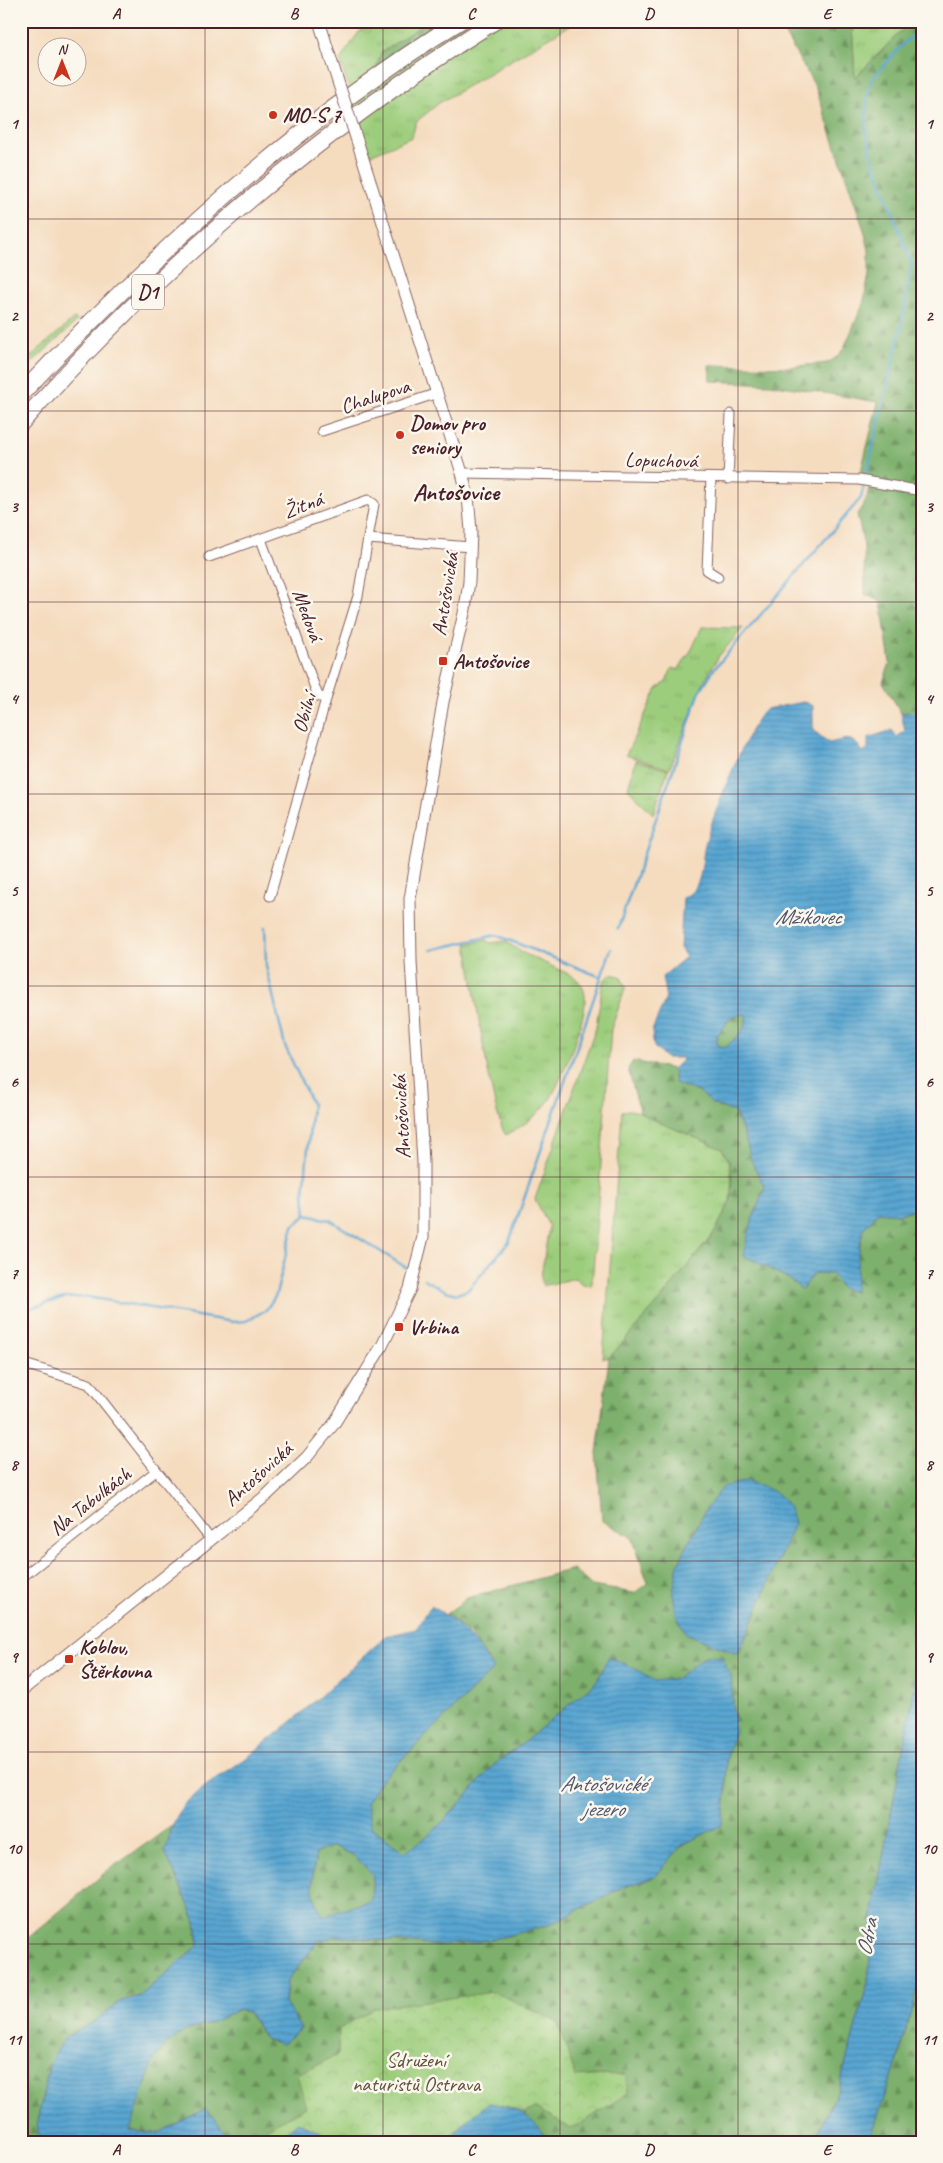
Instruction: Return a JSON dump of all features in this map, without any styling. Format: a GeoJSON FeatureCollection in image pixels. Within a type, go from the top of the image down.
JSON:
{"type":"FeatureCollection","features":[{"type":"Feature","properties":{"kind":"highway","name":"D1"},"geometry":{"type":"LineString","coordinates":[[21,394],[125,287],[222,198],[325,115],[460,21]]}},
{"type":"Feature","properties":{"kind":"highway","name":"D1"},"geometry":{"type":"LineString","coordinates":[[21,424],[78,361],[135,304],[234,213],[318,144],[383,95],[496,21]]}},
{"type":"Feature","properties":{"kind":"street","name":"Antošovická"},"geometry":{"type":"LineString","coordinates":[[21,1690],[267,1495],[307,1457],[333,1426],[382,1346],[410,1288],[421,1254],[423,1237],[423,1162],[411,961],[410,899],[443,702],[465,609],[471,547],[470,510],[462,473],[437,390],[319,21]]}},
{"type":"Feature","properties":{"kind":"street","name":"Chalupova"},"geometry":{"type":"LineString","coordinates":[[322,431],[437,390]]}},
{"type":"Feature","properties":{"kind":"street"},"geometry":{"type":"LineString","coordinates":[[728,478],[731,414]]}},
{"type":"Feature","properties":{"kind":"street","name":"Lopuchová"},"geometry":{"type":"LineString","coordinates":[[462,473],[859,480],[922,491]]}},
{"type":"Feature","properties":{"kind":"street"},"geometry":{"type":"LineString","coordinates":[[711,478],[707,570],[718,576]]}},
{"type":"Feature","properties":{"kind":"street","name":"Žitná"},"geometry":{"type":"LineString","coordinates":[[209,557],[368,500],[374,504],[368,539]]}},
{"type":"Feature","properties":{"kind":"street","name":"Medová"},"geometry":{"type":"LineString","coordinates":[[262,539],[318,696],[326,699]]}},
{"type":"Feature","properties":{"kind":"street"},"geometry":{"type":"LineString","coordinates":[[368,539],[471,547]]}},
{"type":"Feature","properties":{"kind":"street","name":"Obilní"},"geometry":{"type":"LineString","coordinates":[[270,896],[326,699],[358,596],[368,539]]}},
{"type":"Feature","properties":{"kind":"street","name":"Na Tabulkách"},"geometry":{"type":"LineString","coordinates":[[21,1363],[89,1384],[211,1540]]}},
{"type":"Feature","properties":{"kind":"street","name":"Na Tabulkách"},"geometry":{"type":"LineString","coordinates":[[21,1578],[156,1471]]}},
{"type":"Feature","properties":{"kind":"green space"},"geometry":{"type":"Polygon","coordinates":[[[377,21],[428,21],[382,52],[377,66],[442,21],[577,21],[439,103],[416,122],[412,137],[370,155],[340,60],[359,32],[377,21]]]}},
{"type":"Feature","properties":{"kind":"green space"},"geometry":{"type":"Polygon","coordinates":[[[428,21],[442,21],[376,67],[382,52],[428,21]]]}},
{"type":"Feature","properties":{"kind":"green space"},"geometry":{"type":"Polygon","coordinates":[[[777,21],[848,21],[852,25],[855,78],[911,21],[922,23],[922,712],[901,713],[883,682],[890,663],[881,602],[865,594],[864,546],[857,514],[864,504],[871,486],[858,483],[878,402],[770,384],[710,381],[709,365],[788,367],[827,363],[837,357],[844,348],[863,304],[869,275],[869,250],[864,230],[815,86],[777,21]]]}},
{"type":"Feature","properties":{"kind":"green space"},"geometry":{"type":"Polygon","coordinates":[[[848,21],[911,21],[855,78],[852,25],[848,21]]]}},
{"type":"Feature","properties":{"kind":"green space"},"geometry":{"type":"Polygon","coordinates":[[[75,318],[77,321],[21,373],[21,365],[75,318]]]}},
{"type":"Feature","properties":{"kind":"green space"},"geometry":{"type":"Polygon","coordinates":[[[702,627],[743,628],[719,656],[703,683],[669,769],[626,755],[657,689],[666,682],[672,668],[678,670],[692,649],[702,627]]]}},
{"type":"Feature","properties":{"kind":"green space"},"geometry":{"type":"Polygon","coordinates":[[[636,760],[668,770],[653,814],[628,788],[636,760]]]}},
{"type":"Feature","properties":{"kind":"green space"},"geometry":{"type":"Polygon","coordinates":[[[486,940],[490,943],[505,941],[521,952],[573,976],[585,994],[584,1011],[577,1037],[560,1080],[550,1099],[530,1120],[506,1135],[495,1103],[489,1075],[467,944],[486,940]]]}},
{"type":"Feature","properties":{"kind":"green space"},"geometry":{"type":"Polygon","coordinates":[[[610,974],[620,976],[626,987],[611,1029],[592,1284],[590,1286],[580,1283],[575,1278],[543,1286],[541,1277],[549,1226],[535,1199],[596,1027],[603,982],[610,974]]]}},
{"type":"Feature","properties":{"kind":"green space"},"geometry":{"type":"Polygon","coordinates":[[[746,1013],[745,1024],[737,1037],[725,1048],[717,1045],[717,1036],[731,1017],[746,1013]]]}},
{"type":"Feature","properties":{"kind":"green space"},"geometry":{"type":"Polygon","coordinates":[[[633,1061],[673,1069],[675,1083],[701,1093],[712,1104],[735,1112],[765,1188],[753,1218],[743,1255],[789,1279],[802,1290],[813,1273],[832,1274],[841,1287],[858,1255],[863,1229],[878,1212],[899,1214],[922,1207],[922,1648],[874,1905],[868,1982],[839,2088],[814,2142],[549,2142],[524,2113],[536,2108],[569,2128],[582,2123],[625,2074],[576,2077],[557,2021],[375,2008],[339,2029],[338,2055],[298,2074],[306,2107],[241,2142],[229,2142],[217,2121],[177,2124],[159,2133],[129,2131],[154,2059],[168,2043],[185,2031],[212,2023],[239,2009],[248,2013],[265,2039],[282,2044],[301,2029],[285,2003],[287,1981],[318,1941],[335,1936],[435,1945],[470,1943],[549,1925],[623,1887],[655,1877],[682,1845],[722,1825],[726,1793],[726,1760],[735,1730],[722,1657],[705,1656],[676,1679],[654,1681],[636,1669],[609,1657],[597,1681],[521,1745],[495,1764],[445,1820],[420,1842],[404,1852],[371,1827],[366,1803],[382,1779],[494,1669],[470,1634],[446,1614],[467,1598],[573,1569],[592,1586],[634,1593],[648,1583],[632,1537],[602,1521],[597,1453],[609,1358],[661,1299],[715,1232],[730,1202],[732,1180],[729,1161],[722,1149],[640,1112],[628,1069],[633,1061]],[[706,1509],[678,1564],[673,1593],[677,1617],[687,1634],[738,1654],[751,1627],[765,1589],[706,1509]]]}},
{"type":"Feature","properties":{"kind":"green space"},"geometry":{"type":"Polygon","coordinates":[[[622,1111],[640,1112],[722,1149],[729,1161],[732,1180],[730,1202],[715,1232],[661,1299],[609,1358],[603,1358],[622,1111]]]}},
{"type":"Feature","properties":{"kind":"green space"},"geometry":{"type":"Polygon","coordinates":[[[173,1825],[165,1852],[196,1921],[199,1945],[140,1996],[121,2001],[92,2023],[66,2036],[50,2063],[37,2122],[39,2142],[21,2142],[21,1944],[107,1871],[173,1825]]]}},
{"type":"Feature","properties":{"kind":"green space"},"geometry":{"type":"Polygon","coordinates":[[[333,1846],[353,1855],[373,1875],[371,1900],[324,1916],[313,1892],[313,1871],[316,1853],[333,1846]]]}},
{"type":"Feature","properties":{"kind":"green space"},"geometry":{"type":"Polygon","coordinates":[[[922,1970],[922,2126],[913,2142],[868,2142],[897,2063],[922,1970]]]}},
{"type":"Feature","properties":{"kind":"green space","name":"Sdružení naturistů Ostrava"},"geometry":{"type":"Polygon","coordinates":[[[494,1992],[557,2021],[576,2077],[625,2074],[628,2093],[582,2123],[569,2128],[536,2108],[524,2113],[507,2106],[464,2122],[447,2142],[323,2142],[319,2131],[277,2137],[274,2142],[241,2142],[306,2107],[297,2074],[338,2055],[339,2029],[375,2008],[494,1992]]]}},
{"type":"Feature","properties":{"kind":"water","name":"Mžíkovec"},"geometry":{"type":"Polygon","coordinates":[[[804,702],[813,706],[813,730],[829,743],[845,740],[852,741],[863,752],[868,749],[868,738],[892,730],[897,737],[905,731],[901,713],[922,712],[922,1207],[899,1214],[878,1212],[863,1229],[858,1255],[855,1292],[841,1288],[832,1274],[814,1273],[802,1290],[789,1279],[743,1255],[753,1218],[765,1188],[752,1162],[735,1112],[712,1104],[701,1093],[675,1083],[673,1069],[684,1058],[666,1058],[654,1047],[652,1031],[666,998],[662,977],[686,957],[680,948],[683,898],[695,888],[700,874],[706,841],[723,792],[750,732],[766,709],[804,702]],[[746,1014],[731,1017],[717,1036],[717,1045],[725,1048],[743,1029],[746,1014]]]}},
{"type":"Feature","properties":{"kind":"water"},"geometry":{"type":"Polygon","coordinates":[[[746,1481],[772,1491],[784,1500],[794,1524],[738,1654],[687,1634],[677,1617],[673,1593],[678,1564],[706,1509],[723,1487],[746,1481]]]}},
{"type":"Feature","properties":{"kind":"water","name":"Antošovické jezero"},"geometry":{"type":"Polygon","coordinates":[[[431,1606],[459,1626],[494,1669],[382,1779],[366,1803],[371,1827],[404,1852],[420,1842],[445,1820],[495,1764],[521,1745],[597,1681],[609,1657],[636,1669],[654,1681],[676,1679],[705,1656],[722,1657],[731,1676],[735,1730],[726,1760],[726,1794],[722,1825],[682,1845],[655,1877],[623,1887],[549,1925],[470,1943],[435,1945],[336,1936],[318,1941],[287,1981],[285,2003],[301,2029],[282,2044],[265,2039],[249,2013],[239,2009],[212,2023],[185,2031],[168,2043],[154,2059],[130,2131],[159,2133],[205,2109],[217,2121],[229,2142],[39,2142],[37,2122],[50,2063],[66,2036],[92,2023],[121,2001],[140,1996],[199,1945],[196,1921],[165,1852],[173,1825],[184,1804],[207,1785],[248,1757],[297,1717],[386,1636],[416,1629],[431,1606]],[[333,1846],[316,1853],[312,1886],[315,1900],[324,1916],[371,1900],[373,1875],[353,1855],[333,1846]]]}},
{"type":"Feature","properties":{"kind":"water"},"geometry":{"type":"Polygon","coordinates":[[[922,1648],[922,1970],[897,2063],[868,2142],[814,2142],[839,2088],[868,1982],[874,1905],[922,1648]]]}},
{"type":"Feature","properties":{"kind":"water"},"geometry":{"type":"Polygon","coordinates":[[[489,2103],[509,2107],[524,2114],[536,2125],[549,2142],[447,2142],[464,2122],[489,2103]]]}},
{"type":"Feature","properties":{"kind":"water"},"geometry":{"type":"Polygon","coordinates":[[[298,2122],[319,2131],[323,2142],[274,2142],[298,2122]]]}},
{"type":"Feature","properties":{"kind":"waterway"},"geometry":{"type":"LineString","coordinates":[[866,477],[902,323],[912,264],[873,161],[866,130],[867,92],[873,78],[905,42],[922,29]]}},
{"type":"Feature","properties":{"kind":"waterway"},"geometry":{"type":"LineString","coordinates":[[618,929],[700,691],[714,669],[861,498],[864,485]]}},
{"type":"Feature","properties":{"kind":"waterway"},"geometry":{"type":"LineString","coordinates":[[265,927],[266,966],[285,1046],[312,1104],[304,1193],[306,1215]]}},
{"type":"Feature","properties":{"kind":"waterway"},"geometry":{"type":"LineString","coordinates":[[431,950],[496,935],[601,977]]}},
{"type":"Feature","properties":{"kind":"waterway"},"geometry":{"type":"LineString","coordinates":[[424,1279],[446,1291],[457,1294],[468,1290],[509,1242],[611,949]]}},
{"type":"Feature","properties":{"kind":"waterway"},"geometry":{"type":"LineString","coordinates":[[21,1311],[64,1298],[87,1297],[233,1322],[246,1321],[266,1310],[276,1295],[293,1226],[306,1215],[330,1220],[410,1270]]}},
{"type":"Feature","properties":{"kind":"place","name":"MO-S 7"},"geometry":{"type":"Point","coordinates":[273,115]}},
{"type":"Feature","properties":{"kind":"place","name":"Domov pro seniory"},"geometry":{"type":"Point","coordinates":[400,435]}},
{"type":"Feature","properties":{"kind":"place","name":"Antošovice"},"geometry":{"type":"Point","coordinates":[443,661]}},
{"type":"Feature","properties":{"kind":"place","name":"Vrbina"},"geometry":{"type":"Point","coordinates":[399,1327]}},
{"type":"Feature","properties":{"kind":"place","name":"Koblov, Štěrkovna"},"geometry":{"type":"Point","coordinates":[69,1659]}},
{"type":"Feature","properties":{"kind":"district","name":"Antošovice"},"geometry":{"type":"Point","coordinates":[456,492]}},
{"type":"Feature","properties":{"kind":"water label","name":"Odra"},"geometry":{"type":"Point","coordinates":[866,1937]}}]}
